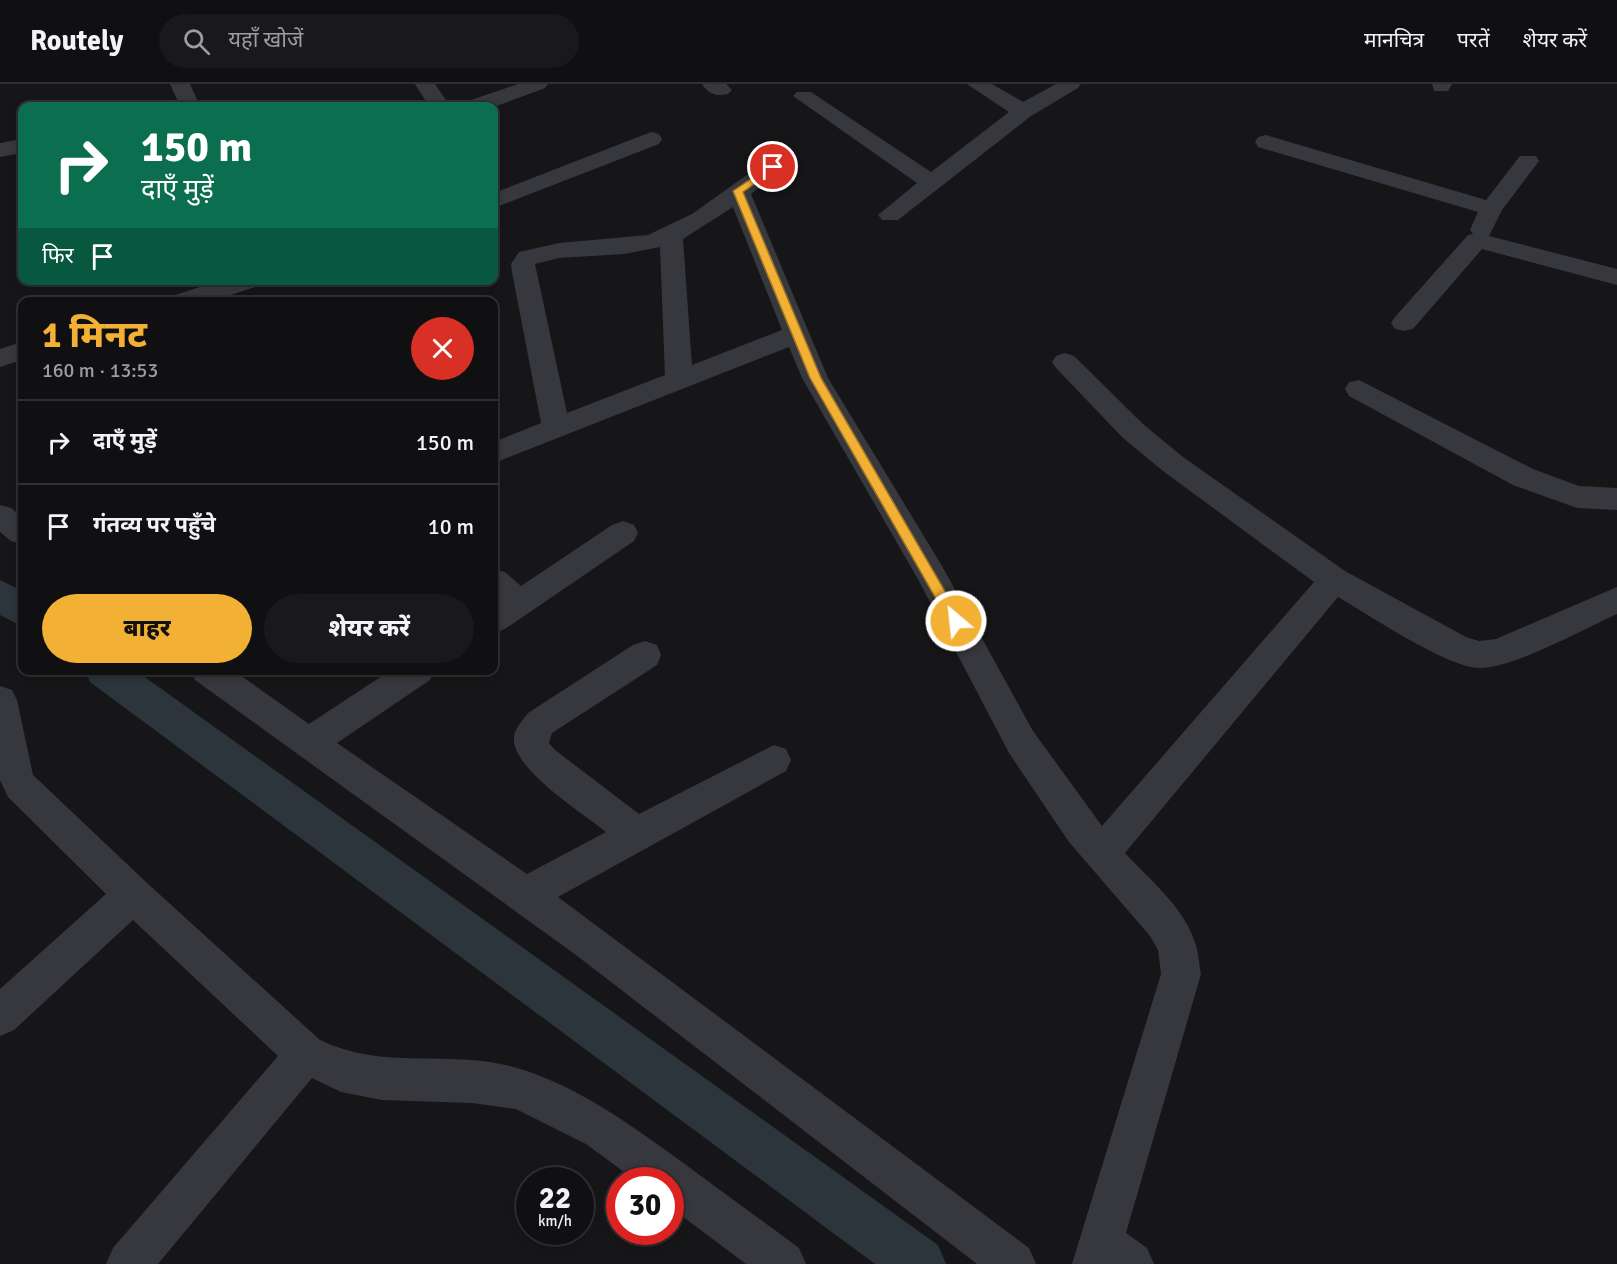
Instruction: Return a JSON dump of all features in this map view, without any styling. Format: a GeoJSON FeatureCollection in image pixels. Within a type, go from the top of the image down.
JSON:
{"type":"FeatureCollection","features":[{"type":"Feature","properties":{"kind":"street"},"geometry":{"type":"LineString","coordinates":[[180,84],[188,102]]}},
{"type":"Feature","properties":{"kind":"street"},"geometry":{"type":"LineString","coordinates":[[425,84],[437,102]]}},
{"type":"Feature","properties":{"kind":"street"},"geometry":{"type":"LineString","coordinates":[[487,102],[538,84]]}},
{"type":"Feature","properties":{"kind":"street"},"geometry":{"type":"LineString","coordinates":[[977,84],[1023,111]]}},
{"type":"Feature","properties":{"kind":"street"},"geometry":{"type":"LineString","coordinates":[[890,215],[1023,111],[1071,84]]}},
{"type":"Feature","properties":{"kind":"street"},"geometry":{"type":"LineString","coordinates":[[804,96],[931,182]]}},
{"type":"Feature","properties":{"kind":"street"},"geometry":{"type":"LineString","coordinates":[[498,199],[651,139]]}},
{"type":"Feature","properties":{"kind":"street"},"geometry":{"type":"LineString","coordinates":[[1266,142],[1491,209]]}},
{"type":"Feature","properties":{"kind":"street"},"geometry":{"type":"LineString","coordinates":[[0,150],[18,147]]}},
{"type":"Feature","properties":{"kind":"street"},"geometry":{"type":"LineString","coordinates":[[1404,323],[1478,240],[1491,209],[1528,160]]}},
{"type":"Feature","properties":{"kind":"street"},"geometry":{"type":"LineString","coordinates":[[556,428],[523,264],[528,257],[539,253],[628,246],[671,235],[773,167]]}},
{"type":"Feature","properties":{"kind":"street"},"geometry":{"type":"LineString","coordinates":[[738,191],[815,378],[926,567],[1015,732],[1051,787],[1102,853],[1163,923],[1177,945],[1181,974],[1109,1257]]}},
{"type":"Feature","properties":{"kind":"street"},"geometry":{"type":"LineString","coordinates":[[671,235],[679,380]]}},
{"type":"Feature","properties":{"kind":"street"},"geometry":{"type":"LineString","coordinates":[[1478,240],[1617,277]]}},
{"type":"Feature","properties":{"kind":"street"},"geometry":{"type":"LineString","coordinates":[[196,297],[234,285]]}},
{"type":"Feature","properties":{"kind":"street"},"geometry":{"type":"LineString","coordinates":[[498,451],[796,334]]}},
{"type":"Feature","properties":{"kind":"street"},"geometry":{"type":"LineString","coordinates":[[0,357],[18,352]]}},
{"type":"Feature","properties":{"kind":"street"},"geometry":{"type":"LineString","coordinates":[[1065,362],[1133,431],[1173,464],[1334,580],[1434,638],[1479,655],[1500,652],[1617,600]]}},
{"type":"Feature","properties":{"kind":"street"},"geometry":{"type":"LineString","coordinates":[[1359,389],[1523,477],[1577,497],[1617,500]]}},
{"type":"Feature","properties":{"kind":"street"},"geometry":{"type":"LineString","coordinates":[[0,516],[18,530]]}},
{"type":"Feature","properties":{"kind":"street"},"geometry":{"type":"LineString","coordinates":[[498,591],[506,612],[623,533]]}},
{"type":"Feature","properties":{"kind":"street"},"geometry":{"type":"LineString","coordinates":[[1102,853],[1334,580]]}},
{"type":"Feature","properties":{"kind":"street"},"geometry":{"type":"LineString","coordinates":[[638,835],[543,761],[531,748],[531,735],[540,723],[645,655]]}},
{"type":"Feature","properties":{"kind":"street"},"geometry":{"type":"LineString","coordinates":[[214,675],[308,744],[525,895],[673,1003],[1013,1264]]}},
{"type":"Feature","properties":{"kind":"street"},"geometry":{"type":"LineString","coordinates":[[308,744],[411,675]]}},
{"type":"Feature","properties":{"kind":"street"},"geometry":{"type":"LineString","coordinates":[[0,700],[13,770],[20,786],[133,895],[306,1054],[351,1073],[382,1079],[472,1082],[516,1088],[557,1105],[601,1129],[783,1264]]}},
{"type":"Feature","properties":{"kind":"street"},"geometry":{"type":"LineString","coordinates":[[525,895],[774,760]]}},
{"type":"Feature","properties":{"kind":"street"},"geometry":{"type":"LineString","coordinates":[[0,1016],[133,895]]}},
{"type":"Feature","properties":{"kind":"street"},"geometry":{"type":"LineString","coordinates":[[134,1262],[306,1054]]}},
{"type":"Feature","properties":{"kind":"waterway"},"geometry":{"type":"LineString","coordinates":[[0,595],[18,608]]}},
{"type":"Feature","properties":{"kind":"waterway"},"geometry":{"type":"LineString","coordinates":[[111,675],[919,1264]]}},
{"type":"Feature","properties":{"kind":"route"},"geometry":{"type":"LineString","coordinates":[[773,167],[738,191],[815,378],[912,541],[956,621]]}}]}
